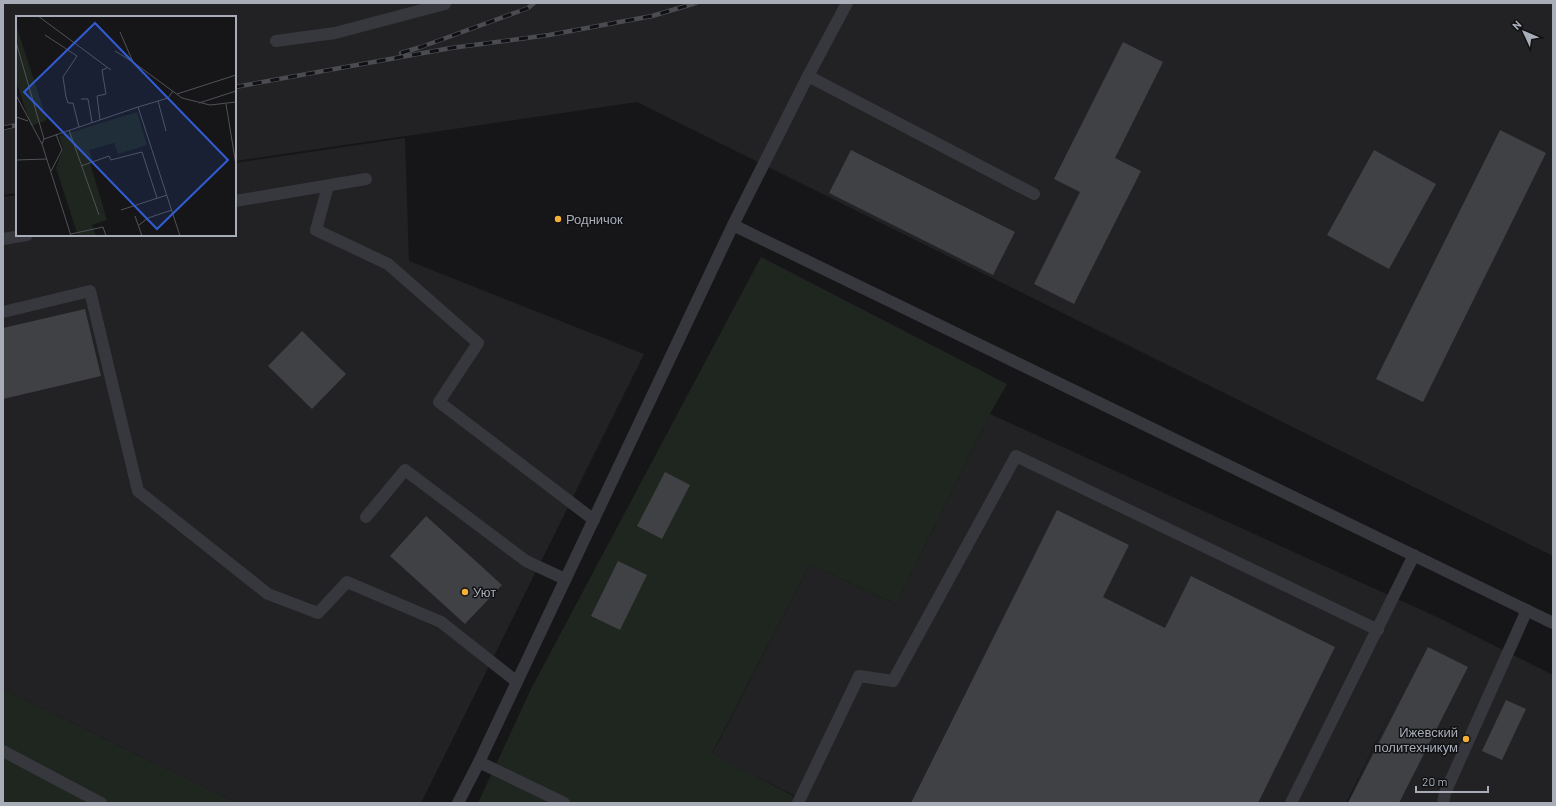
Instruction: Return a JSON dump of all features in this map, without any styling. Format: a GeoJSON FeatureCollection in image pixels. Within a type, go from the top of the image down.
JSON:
{"type":"FeatureCollection","features":[{"type":"Feature","properties":{"kind":"lane"},"geometry":{"type":"LineString","coordinates":[[276,41],[335,33],[445,3]]}},
{"type":"Feature","properties":{"kind":"lane"},"geometry":{"type":"LineString","coordinates":[[458,803],[479,762],[733,225],[808,76],[847,3]]}},
{"type":"Feature","properties":{"kind":"lane"},"geometry":{"type":"LineString","coordinates":[[808,76],[1034,194]]}},
{"type":"Feature","properties":{"kind":"lane"},"geometry":{"type":"LineString","coordinates":[[236,201],[366,179]]}},
{"type":"Feature","properties":{"kind":"lane"},"geometry":{"type":"LineString","coordinates":[[328,186],[316,230],[388,264],[478,343],[439,402],[594,520]]}},
{"type":"Feature","properties":{"kind":"lane"},"geometry":{"type":"LineString","coordinates":[[733,225],[1553,623]]}},
{"type":"Feature","properties":{"kind":"lane"},"geometry":{"type":"LineString","coordinates":[[3,239],[21,236]]}},
{"type":"Feature","properties":{"kind":"lane"},"geometry":{"type":"LineString","coordinates":[[3,312],[90,291],[138,491],[268,594],[318,613],[347,582],[441,622],[517,682]]}},
{"type":"Feature","properties":{"kind":"lane"},"geometry":{"type":"LineString","coordinates":[[798,803],[859,676],[893,681],[1016,456],[1378,630]]}},
{"type":"Feature","properties":{"kind":"lane"},"geometry":{"type":"LineString","coordinates":[[366,517],[405,470],[526,561],[566,579]]}},
{"type":"Feature","properties":{"kind":"lane"},"geometry":{"type":"LineString","coordinates":[[1291,803],[1414,556]]}},
{"type":"Feature","properties":{"kind":"lane"},"geometry":{"type":"LineString","coordinates":[[1443,803],[1444,793],[1527,610]]}},
{"type":"Feature","properties":{"kind":"lane"},"geometry":{"type":"LineString","coordinates":[[3,750],[101,803]]}},
{"type":"Feature","properties":{"kind":"lane"},"geometry":{"type":"LineString","coordinates":[[479,762],[564,803]]}},
{"type":"Feature","properties":{"kind":"shaded area"},"geometry":{"type":"Polygon","coordinates":[[[3,3],[1553,3],[1553,556],[637,102],[236,161],[236,16],[16,16],[16,193],[3,195],[3,3]]]}},
{"type":"Feature","properties":{"kind":"shaded area"},"geometry":{"type":"Polygon","coordinates":[[[405,138],[409,261],[644,354],[421,803],[237,803],[3,689],[3,197],[16,195],[16,236],[236,236],[236,163],[405,138]]]}},
{"type":"Feature","properties":{"kind":"shaded area"},"geometry":{"type":"Polygon","coordinates":[[[761,257],[1007,384],[990,414],[896,604],[810,564],[712,753],[799,799],[798,803],[478,803],[531,689],[761,257]]]}},
{"type":"Feature","properties":{"kind":"shaded area"},"geometry":{"type":"Polygon","coordinates":[[[990,414],[1437,617],[1553,675],[1553,803],[1347,803],[1398,697],[1346,803],[809,803],[712,754],[810,564],[896,604],[990,414]]]}},
{"type":"Feature","properties":{"kind":"shaded area"},"geometry":{"type":"Polygon","coordinates":[[[3,689],[237,803],[3,803],[3,689]]]}},
{"type":"Feature","properties":{"kind":"building"},"geometry":{"type":"Polygon","coordinates":[[[1123,42],[1163,62],[1115,158],[1141,171],[1074,304],[1034,284],[1080,192],[1054,179],[1123,42]]]}},
{"type":"Feature","properties":{"kind":"building"},"geometry":{"type":"Polygon","coordinates":[[[1500,130],[1546,153],[1423,402],[1376,379],[1500,130]]]}},
{"type":"Feature","properties":{"kind":"building"},"geometry":{"type":"Polygon","coordinates":[[[851,150],[1015,232],[993,275],[829,193],[851,150]]]}},
{"type":"Feature","properties":{"kind":"building"},"geometry":{"type":"Polygon","coordinates":[[[1374,150],[1436,184],[1389,269],[1327,235],[1374,150]]]}},
{"type":"Feature","properties":{"kind":"building"},"geometry":{"type":"Polygon","coordinates":[[[85,309],[101,376],[3,399],[3,328],[85,309]]]}},
{"type":"Feature","properties":{"kind":"building"},"geometry":{"type":"Polygon","coordinates":[[[302,331],[346,374],[312,409],[268,366],[302,331]]]}},
{"type":"Feature","properties":{"kind":"building"},"geometry":{"type":"Polygon","coordinates":[[[665,472],[690,485],[662,539],[637,526],[665,472]]]}},
{"type":"Feature","properties":{"kind":"building"},"geometry":{"type":"Polygon","coordinates":[[[1057,510],[1129,545],[1103,597],[1165,628],[1191,576],[1335,647],[1258,803],[911,803],[1057,510]]]}},
{"type":"Feature","properties":{"kind":"building"},"geometry":{"type":"Polygon","coordinates":[[[426,516],[502,585],[465,624],[390,556],[426,516]]]}},
{"type":"Feature","properties":{"kind":"building"},"geometry":{"type":"Polygon","coordinates":[[[618,561],[647,575],[620,630],[591,616],[618,561]]]}},
{"type":"Feature","properties":{"kind":"building"},"geometry":{"type":"Polygon","coordinates":[[[1428,647],[1468,667],[1399,803],[1348,803],[1428,647]]]}},
{"type":"Feature","properties":{"kind":"building"},"geometry":{"type":"Polygon","coordinates":[[[1506,700],[1526,709],[1502,760],[1482,751],[1506,700]]]}},
{"type":"Feature","properties":{"kind":"railway"},"geometry":{"type":"LineString","coordinates":[[401,53],[528,8],[534,3]]}},
{"type":"Feature","properties":{"kind":"railway"},"geometry":{"type":"LineString","coordinates":[[236,87],[451,48],[549,35],[652,16],[696,3]]}},
{"type":"Feature","properties":{"kind":"railway"},"geometry":{"type":"LineString","coordinates":[[3,128],[16,125]]}},
{"type":"Feature","properties":{"kind":"place","name":"Родничок"},"geometry":{"type":"Point","coordinates":[558,219]}},
{"type":"Feature","properties":{"kind":"place","name":"Уют"},"geometry":{"type":"Point","coordinates":[465,592]}},
{"type":"Feature","properties":{"kind":"place","name":"Ижевский политехникум"},"geometry":{"type":"Point","coordinates":[1466,739]}}]}
